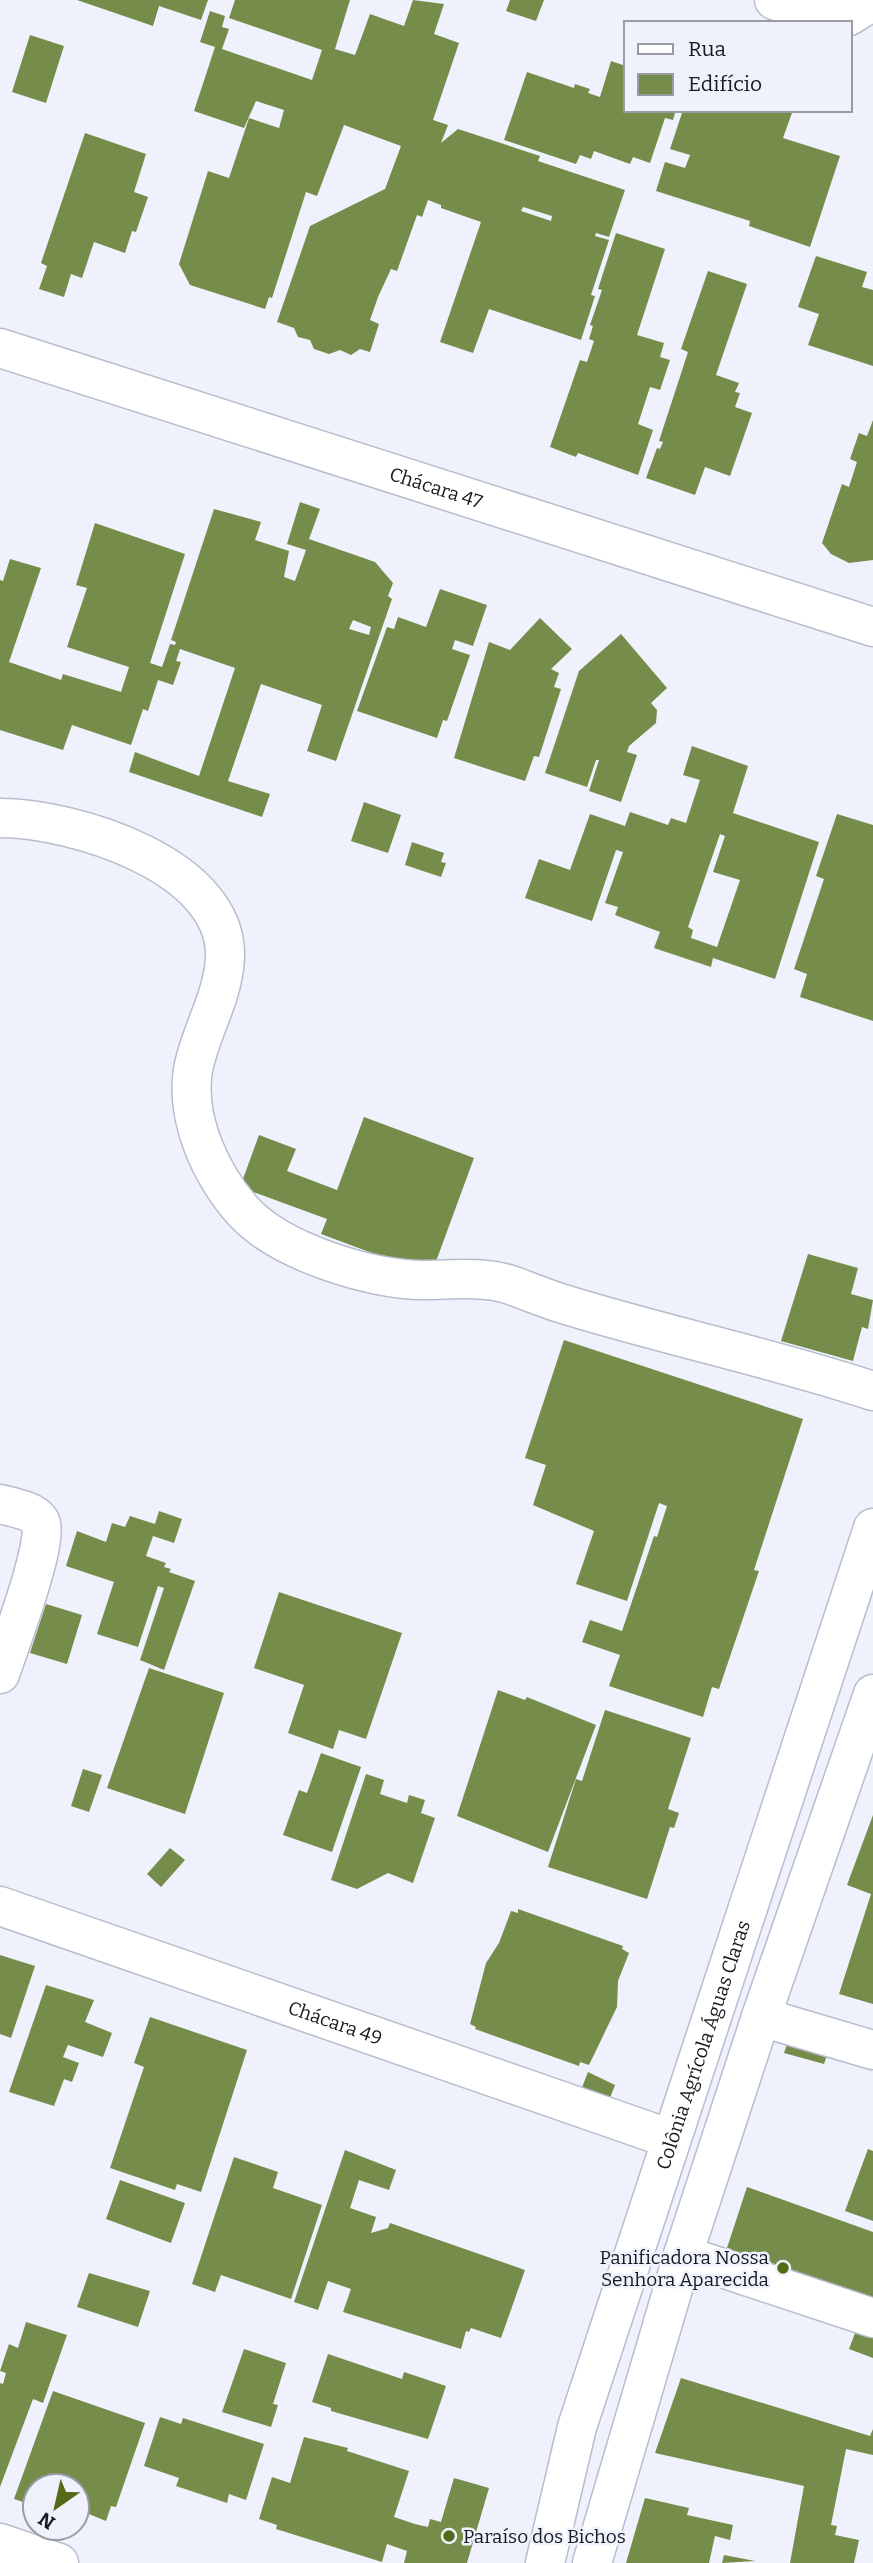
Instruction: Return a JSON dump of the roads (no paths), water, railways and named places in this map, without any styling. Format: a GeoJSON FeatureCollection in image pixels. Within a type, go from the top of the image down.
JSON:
{"type":"FeatureCollection","features":[{"type":"Feature","properties":{"kind":"street"},"geometry":{"type":"LineString","coordinates":[[774,0],[806,11],[849,16],[865,6],[867,0]]}},
{"type":"Feature","properties":{"kind":"street","name":"Chácara 47"},"geometry":{"type":"LineString","coordinates":[[0,348],[873,627]]}},
{"type":"Feature","properties":{"kind":"street"},"geometry":{"type":"LineString","coordinates":[[0,818],[60,826],[129,849],[178,873],[203,897],[220,929],[225,955],[222,981],[194,1069],[193,1103],[203,1143],[222,1184],[262,1228],[313,1254],[370,1272],[396,1278],[481,1279],[507,1284],[561,1303],[777,1361],[873,1391]]}},
{"type":"Feature","properties":{"kind":"street"},"geometry":{"type":"LineString","coordinates":[[0,1504],[30,1514],[40,1521],[43,1532],[34,1570],[0,1674]]}},
{"type":"Feature","properties":{"kind":"street","name":"Colônia Agrícola Águas Claras"},"geometry":{"type":"LineString","coordinates":[[545,2563],[577,2427],[873,1528]]}},
{"type":"Feature","properties":{"kind":"street"},"geometry":{"type":"LineString","coordinates":[[592,2563],[683,2255],[761,2017],[873,1694]]}},
{"type":"Feature","properties":{"kind":"street","name":"Chácara 49"},"geometry":{"type":"LineString","coordinates":[[0,1906],[671,2139]]}},
{"type":"Feature","properties":{"kind":"street"},"geometry":{"type":"LineString","coordinates":[[761,2017],[873,2050]]}},
{"type":"Feature","properties":{"kind":"street"},"geometry":{"type":"LineString","coordinates":[[683,2255],[873,2318]]}},
{"type":"Feature","properties":{"kind":"street"},"geometry":{"type":"LineString","coordinates":[[0,2543],[59,2563]]}},
{"type":"Feature","properties":{"kind":"place","name":"Panificadora Nossa Senhora Aparecida"},"geometry":{"type":"Point","coordinates":[783,2268]}},
{"type":"Feature","properties":{"kind":"place","name":"Paraíso dos Bichos"},"geometry":{"type":"Point","coordinates":[449,2536]}}]}
